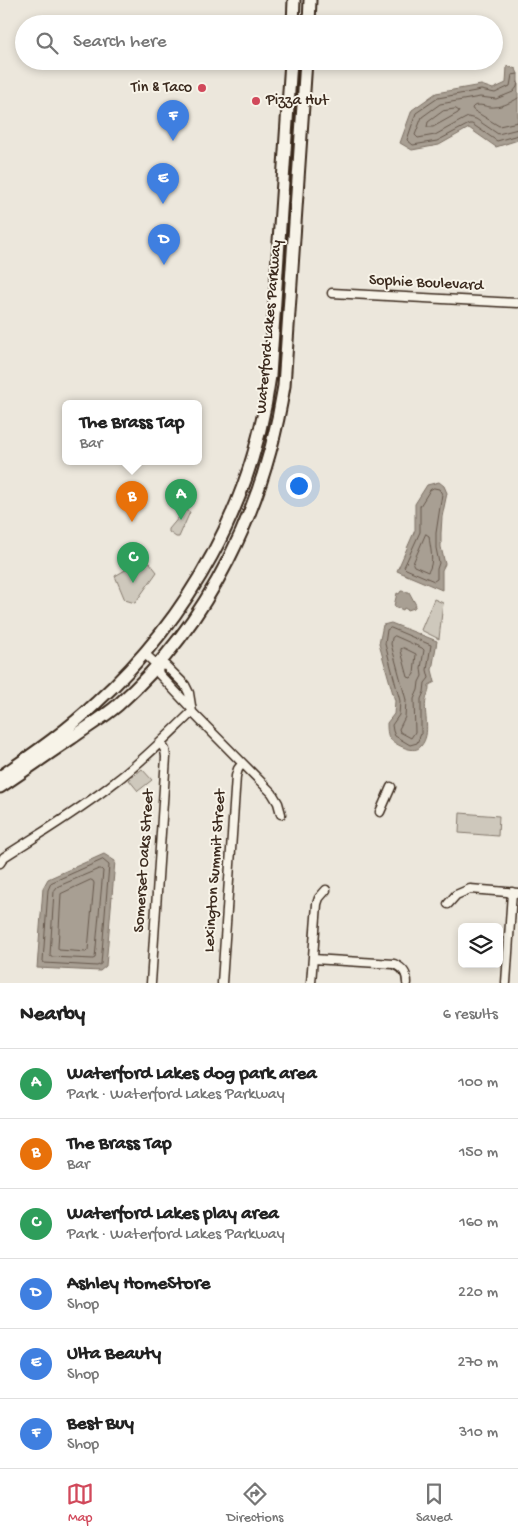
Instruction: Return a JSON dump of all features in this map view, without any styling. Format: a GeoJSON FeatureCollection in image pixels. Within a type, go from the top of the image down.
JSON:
{"type":"FeatureCollection","features":[{"type":"Feature","properties":{"kind":"street"},"geometry":{"type":"LineString","coordinates":[[293,15],[294,0]]}},
{"type":"Feature","properties":{"kind":"street"},"geometry":{"type":"LineString","coordinates":[[309,15],[310,0]]}},
{"type":"Feature","properties":{"kind":"street","name":"Waterford Lakes Parkway"},"geometry":{"type":"LineString","coordinates":[[0,777],[84,714],[146,654],[179,610],[206,568],[226,530],[244,483],[262,422],[271,365],[291,70]]}},
{"type":"Feature","properties":{"kind":"street"},"geometry":{"type":"LineString","coordinates":[[297,70],[299,73],[295,137],[300,149]]}},
{"type":"Feature","properties":{"kind":"street","name":"Waterford Lakes Parkway"},"geometry":{"type":"LineString","coordinates":[[0,787],[109,712],[128,696],[157,665],[186,627],[217,580],[243,530],[259,489],[271,450],[284,386],[305,70]]}},
{"type":"Feature","properties":{"kind":"street","name":"Sophie Boulevard"},"geometry":{"type":"LineString","coordinates":[[332,293],[518,303]]}},
{"type":"Feature","properties":{"kind":"street"},"geometry":{"type":"LineString","coordinates":[[244,483],[259,489]]}},
{"type":"Feature","properties":{"kind":"street"},"geometry":{"type":"LineString","coordinates":[[146,654],[157,665],[166,666],[184,685],[189,693],[191,710],[276,798],[280,814]]}},
{"type":"Feature","properties":{"kind":"street"},"geometry":{"type":"LineString","coordinates":[[0,863],[4,857],[106,789],[161,743],[191,710]]}},
{"type":"Feature","properties":{"kind":"street","name":"Somerset Oaks Street"},"geometry":{"type":"LineString","coordinates":[[151,983],[166,758],[165,750],[161,743]]}},
{"type":"Feature","properties":{"kind":"street","name":"Lexington Summit Street"},"geometry":{"type":"LineString","coordinates":[[222,983],[236,776],[242,764]]}},
{"type":"Feature","properties":{"kind":"street"},"geometry":{"type":"LineString","coordinates":[[380,812],[391,787]]}},
{"type":"Feature","properties":{"kind":"street"},"geometry":{"type":"LineString","coordinates":[[311,983],[317,904],[319,898],[326,890]]}},
{"type":"Feature","properties":{"kind":"street"},"geometry":{"type":"LineString","coordinates":[[448,904],[456,895],[465,890],[515,892],[506,983]]}},
{"type":"Feature","properties":{"kind":"street"},"geometry":{"type":"LineString","coordinates":[[313,959],[394,964],[405,973],[407,983]]}},
{"type":"Feature","properties":{"kind":"shaded area"},"geometry":{"type":"Polygon","coordinates":[[[185,510],[190,512],[179,537],[176,537],[169,532],[169,529],[185,510]]]}},
{"type":"Feature","properties":{"kind":"shaded area"},"geometry":{"type":"Polygon","coordinates":[[[146,558],[157,572],[135,603],[125,600],[115,576],[146,558]]]}},
{"type":"Feature","properties":{"kind":"shaded area"},"geometry":{"type":"Polygon","coordinates":[[[434,599],[443,603],[439,639],[421,630],[434,599]]]}},
{"type":"Feature","properties":{"kind":"shaded area"},"geometry":{"type":"Polygon","coordinates":[[[142,769],[152,780],[138,791],[129,780],[142,769]]]}},
{"type":"Feature","properties":{"kind":"shaded area"},"geometry":{"type":"Polygon","coordinates":[[[460,813],[499,816],[498,836],[459,833],[460,813]]]}},
{"type":"Feature","properties":{"kind":"water"},"geometry":{"type":"Polygon","coordinates":[[[507,66],[516,69],[518,74],[518,140],[496,147],[469,128],[439,145],[412,150],[400,143],[412,110],[436,93],[481,85],[493,89],[506,83],[507,66]]]}},
{"type":"Feature","properties":{"kind":"water"},"geometry":{"type":"Polygon","coordinates":[[[439,482],[444,486],[447,493],[441,533],[441,547],[445,564],[442,570],[442,590],[397,571],[415,530],[415,504],[427,485],[439,482]]]}},
{"type":"Feature","properties":{"kind":"water"},"geometry":{"type":"Polygon","coordinates":[[[401,591],[409,592],[416,605],[414,608],[408,610],[404,608],[403,610],[394,606],[397,593],[399,594],[401,591]]]}},
{"type":"Feature","properties":{"kind":"water"},"geometry":{"type":"Polygon","coordinates":[[[391,623],[437,641],[432,670],[435,682],[429,685],[425,705],[426,735],[421,746],[414,750],[397,744],[390,739],[388,733],[387,723],[394,714],[395,701],[379,644],[383,625],[391,623]]]}},
{"type":"Feature","properties":{"kind":"water"},"geometry":{"type":"Polygon","coordinates":[[[104,854],[115,861],[106,966],[100,971],[37,968],[43,888],[48,879],[104,854]]]}},
{"type":"Feature","properties":{"kind":"place","name":"Tin & Taco"},"geometry":{"type":"Point","coordinates":[202,88]}},
{"type":"Feature","properties":{"kind":"place","name":"Pizza Hut"},"geometry":{"type":"Point","coordinates":[256,101]}},
{"type":"Feature","properties":{"kind":"place","name":"Best Buy"},"geometry":{"type":"Point","coordinates":[173,141]}},
{"type":"Feature","properties":{"kind":"place","name":"Ulta Beauty"},"geometry":{"type":"Point","coordinates":[163,204]}},
{"type":"Feature","properties":{"kind":"place","name":"Ashley HomeStore"},"geometry":{"type":"Point","coordinates":[164,265]}},
{"type":"Feature","properties":{"kind":"place","name":"Waterford Lakes dog park area"},"geometry":{"type":"Point","coordinates":[181,520]}},
{"type":"Feature","properties":{"kind":"place","name":"The Brass Tap"},"geometry":{"type":"Point","coordinates":[132,522]}},
{"type":"Feature","properties":{"kind":"place","name":"Waterford Lakes play area"},"geometry":{"type":"Point","coordinates":[133,583]}}]}
